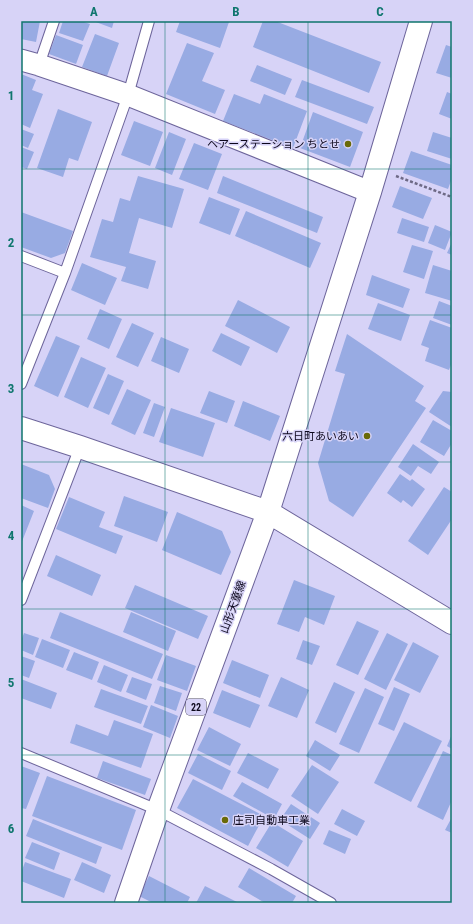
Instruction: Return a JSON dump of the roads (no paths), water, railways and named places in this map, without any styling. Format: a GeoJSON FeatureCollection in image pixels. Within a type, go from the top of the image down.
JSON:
{"type":"FeatureCollection","features":[{"type":"Feature","properties":{"kind":"street","name":"山形天童線"},"geometry":{"type":"LineString","coordinates":[[126,903],[158,810],[268,512],[370,192],[421,21]]}},
{"type":"Feature","properties":{"kind":"street"},"geometry":{"type":"LineString","coordinates":[[30,63],[128,95],[370,192]]}},
{"type":"Feature","properties":{"kind":"street"},"geometry":{"type":"LineString","coordinates":[[21,428],[80,446],[268,512],[452,623]]}},
{"type":"Feature","properties":{"kind":"lane"},"geometry":{"type":"LineString","coordinates":[[30,63],[54,21]]}},
{"type":"Feature","properties":{"kind":"lane"},"geometry":{"type":"LineString","coordinates":[[21,384],[65,273],[128,95],[149,21]]}},
{"type":"Feature","properties":{"kind":"lane"},"geometry":{"type":"LineString","coordinates":[[21,256],[65,273]]}},
{"type":"Feature","properties":{"kind":"lane"},"geometry":{"type":"LineString","coordinates":[[21,600],[80,446]]}},
{"type":"Feature","properties":{"kind":"lane"},"geometry":{"type":"LineString","coordinates":[[21,753],[158,810],[271,869],[331,903]]}},
{"type":"Feature","properties":{"kind":"place","name":"ヘアーステーション ちとせ"},"geometry":{"type":"Point","coordinates":[348,144]}},
{"type":"Feature","properties":{"kind":"place","name":"六日町あいあい"},"geometry":{"type":"Point","coordinates":[367,436]}},
{"type":"Feature","properties":{"kind":"place","name":"庄司自動車工業"},"geometry":{"type":"Point","coordinates":[225,820]}}]}
